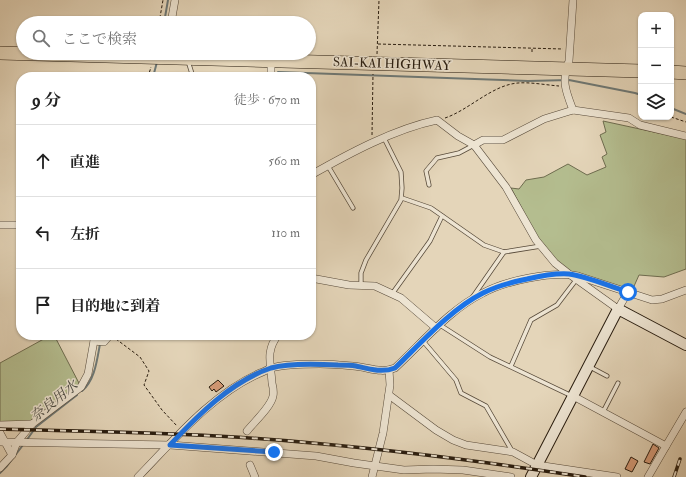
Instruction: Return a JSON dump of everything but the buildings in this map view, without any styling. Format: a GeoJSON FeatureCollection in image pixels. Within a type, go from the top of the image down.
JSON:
{"type":"FeatureCollection","features":[{"type":"Feature","properties":{"kind":"highway"},"geometry":{"type":"LineString","coordinates":[[0,44],[16,45]]}},
{"type":"Feature","properties":{"kind":"highway","name":"SAI-KAI HIGHWAY"},"geometry":{"type":"LineString","coordinates":[[316,52],[377,49],[638,63]]}},
{"type":"Feature","properties":{"kind":"highway","name":"SAI-KAI HIGHWAY"},"geometry":{"type":"LineString","coordinates":[[0,53],[16,53]]}},
{"type":"Feature","properties":{"kind":"highway","name":"SAI-KAI HIGHWAY"},"geometry":{"type":"LineString","coordinates":[[316,57],[568,60],[638,71]]}},
{"type":"Feature","properties":{"kind":"highway"},"geometry":{"type":"LineString","coordinates":[[674,64],[686,64]]}},
{"type":"Feature","properties":{"kind":"highway"},"geometry":{"type":"LineString","coordinates":[[674,72],[686,72]]}},
{"type":"Feature","properties":{"kind":"street"},"geometry":{"type":"LineString","coordinates":[[172,16],[175,0]]}},
{"type":"Feature","properties":{"kind":"street"},"geometry":{"type":"LineString","coordinates":[[573,0],[565,86],[573,110]]}},
{"type":"Feature","properties":{"kind":"street"},"geometry":{"type":"LineString","coordinates":[[271,60],[271,72]]}},
{"type":"Feature","properties":{"kind":"street"},"geometry":{"type":"LineString","coordinates":[[474,145],[482,140],[502,140],[544,119],[573,110],[629,118],[640,125],[686,136]]}},
{"type":"Feature","properties":{"kind":"street"},"geometry":{"type":"LineString","coordinates":[[316,172],[372,143],[423,123],[437,120],[458,136],[474,145],[506,187],[536,240],[555,263],[576,280],[618,309],[686,345]]}},
{"type":"Feature","properties":{"kind":"street"},"geometry":{"type":"LineString","coordinates":[[0,225],[16,225]]}},
{"type":"Feature","properties":{"kind":"street"},"geometry":{"type":"LineString","coordinates":[[138,477],[212,404],[229,390],[249,378],[271,368],[295,365],[321,364],[354,366],[381,371],[395,368],[460,307],[495,287],[534,277],[569,274],[652,300],[658,300],[686,290]]}},
{"type":"Feature","properties":{"kind":"street"},"geometry":{"type":"LineString","coordinates":[[316,279],[349,285],[361,284],[375,286],[401,298],[438,327]]}},
{"type":"Feature","properties":{"kind":"street"},"geometry":{"type":"LineString","coordinates":[[531,477],[628,292]]}},
{"type":"Feature","properties":{"kind":"street"},"geometry":{"type":"LineString","coordinates":[[0,468],[12,455],[17,442],[32,424],[81,387],[88,374],[98,340]]}},
{"type":"Feature","properties":{"kind":"street"},"geometry":{"type":"LineString","coordinates":[[247,431],[270,404],[273,395],[269,361],[270,350],[274,340]]}},
{"type":"Feature","properties":{"kind":"street"},"geometry":{"type":"LineString","coordinates":[[372,477],[376,466],[383,433],[390,379],[389,370]]}},
{"type":"Feature","properties":{"kind":"street"},"geometry":{"type":"LineString","coordinates":[[388,395],[421,420],[453,440],[466,445],[513,452],[537,465],[617,477]]}},
{"type":"Feature","properties":{"kind":"street"},"geometry":{"type":"LineString","coordinates":[[573,396],[666,446]]}},
{"type":"Feature","properties":{"kind":"street"},"geometry":{"type":"LineString","coordinates":[[648,477],[686,412]]}},
{"type":"Feature","properties":{"kind":"street"},"geometry":{"type":"LineString","coordinates":[[0,425],[32,424]]}},
{"type":"Feature","properties":{"kind":"street"},"geometry":{"type":"LineString","coordinates":[[0,433],[2,442],[12,455]]}},
{"type":"Feature","properties":{"kind":"street"},"geometry":{"type":"LineString","coordinates":[[2,442],[170,445],[316,456],[404,470],[463,470],[512,477]]}},
{"type":"Feature","properties":{"kind":"street"},"geometry":{"type":"LineString","coordinates":[[250,465],[254,477]]}},
{"type":"Feature","properties":{"kind":"lane"},"geometry":{"type":"LineString","coordinates":[[187,60],[191,72]]}},
{"type":"Feature","properties":{"kind":"lane"},"geometry":{"type":"LineString","coordinates":[[361,284],[361,273],[366,260],[402,198],[400,172],[384,138]]}},
{"type":"Feature","properties":{"kind":"lane"},"geometry":{"type":"LineString","coordinates":[[429,185],[426,171],[437,158],[458,153],[474,145]]}},
{"type":"Feature","properties":{"kind":"lane"},"geometry":{"type":"LineString","coordinates":[[328,166],[353,208]]}},
{"type":"Feature","properties":{"kind":"lane"},"geometry":{"type":"LineString","coordinates":[[402,198],[431,208],[484,245],[504,252],[541,246]]}},
{"type":"Feature","properties":{"kind":"lane"},"geometry":{"type":"LineString","coordinates":[[392,294],[430,241],[442,216]]}},
{"type":"Feature","properties":{"kind":"lane"},"geometry":{"type":"LineString","coordinates":[[470,300],[504,252]]}},
{"type":"Feature","properties":{"kind":"lane"},"geometry":{"type":"LineString","coordinates":[[511,366],[531,320],[557,306],[576,280]]}},
{"type":"Feature","properties":{"kind":"lane"},"geometry":{"type":"LineString","coordinates":[[438,327],[490,357],[573,396]]}},
{"type":"Feature","properties":{"kind":"lane"},"geometry":{"type":"LineString","coordinates":[[423,341],[456,380],[461,393],[486,406],[513,452]]}},
{"type":"Feature","properties":{"kind":"lane"},"geometry":{"type":"LineString","coordinates":[[588,366],[607,376]]}},
{"type":"Feature","properties":{"kind":"lane"},"geometry":{"type":"LineString","coordinates":[[603,412],[618,383]]}},
{"type":"Feature","properties":{"kind":"path"},"geometry":{"type":"LineString","coordinates":[[160,16],[163,0]]}},
{"type":"Feature","properties":{"kind":"path"},"geometry":{"type":"LineString","coordinates":[[379,0],[377,49],[532,48],[568,60]]}},
{"type":"Feature","properties":{"kind":"path"},"geometry":{"type":"LineString","coordinates":[[532,48],[532,54]]}},
{"type":"Feature","properties":{"kind":"path"},"geometry":{"type":"LineString","coordinates":[[372,143],[373,71]]}},
{"type":"Feature","properties":{"kind":"path"},"geometry":{"type":"LineString","coordinates":[[533,79],[533,84]]}},
{"type":"Feature","properties":{"kind":"path"},"geometry":{"type":"LineString","coordinates":[[437,120],[454,115],[478,99],[506,86],[518,83],[565,86]]}},
{"type":"Feature","properties":{"kind":"path"},"geometry":{"type":"LineString","coordinates":[[629,118],[638,118]]}},
{"type":"Feature","properties":{"kind":"path"},"geometry":{"type":"LineString","coordinates":[[674,118],[686,122]]}},
{"type":"Feature","properties":{"kind":"path"},"geometry":{"type":"LineString","coordinates":[[117,340],[140,357],[149,371],[144,385],[162,410],[183,431]]}},
{"type":"Feature","properties":{"kind":"green space"},"geometry":{"type":"Polygon","coordinates":[[[603,121],[686,139],[686,269],[664,277],[639,275],[631,293],[570,274],[555,259],[537,237],[511,188],[519,189],[526,180],[544,177],[568,164],[587,175],[606,167],[602,157],[607,154],[600,135],[606,132],[603,121]]]}},
{"type":"Feature","properties":{"kind":"green space"},"geometry":{"type":"Polygon","coordinates":[[[42,340],[57,340],[81,387],[32,424],[0,424],[0,363],[42,340]]]}},
{"type":"Feature","properties":{"kind":"waterway"},"geometry":{"type":"LineString","coordinates":[[165,16],[168,0]]}},
{"type":"Feature","properties":{"kind":"waterway"},"geometry":{"type":"LineString","coordinates":[[154,72],[157,62]]}},
{"type":"Feature","properties":{"kind":"waterway"},"geometry":{"type":"LineString","coordinates":[[316,73],[528,81],[569,80],[638,94]]}},
{"type":"Feature","properties":{"kind":"waterway"},"geometry":{"type":"LineString","coordinates":[[674,109],[686,114]]}},
{"type":"Feature","properties":{"kind":"waterway","name":"奈良用水"},"geometry":{"type":"LineString","coordinates":[[82,391],[93,376],[100,344]]}},
{"type":"Feature","properties":{"kind":"waterway","name":"奈良用水"},"geometry":{"type":"LineString","coordinates":[[26,441],[36,427],[77,395]]}},
{"type":"Feature","properties":{"kind":"waterway","name":"奈良用水"},"geometry":{"type":"LineString","coordinates":[[0,473],[23,445]]}},
{"type":"Feature","properties":{"kind":"railway"},"geometry":{"type":"LineString","coordinates":[[0,429],[156,433],[273,440],[346,446],[483,462],[585,477]]}},
{"type":"Feature","properties":{"kind":"railway"},"geometry":{"type":"LineString","coordinates":[[674,477],[680,459]]}},
{"type":"Feature","properties":{"kind":"route"},"geometry":{"type":"LineString","coordinates":[[274,452],[170,445],[183,431],[229,390],[249,378],[271,368],[321,364],[354,366],[381,371],[395,368],[460,307],[495,287],[534,277],[569,274],[628,292]]}}]}
